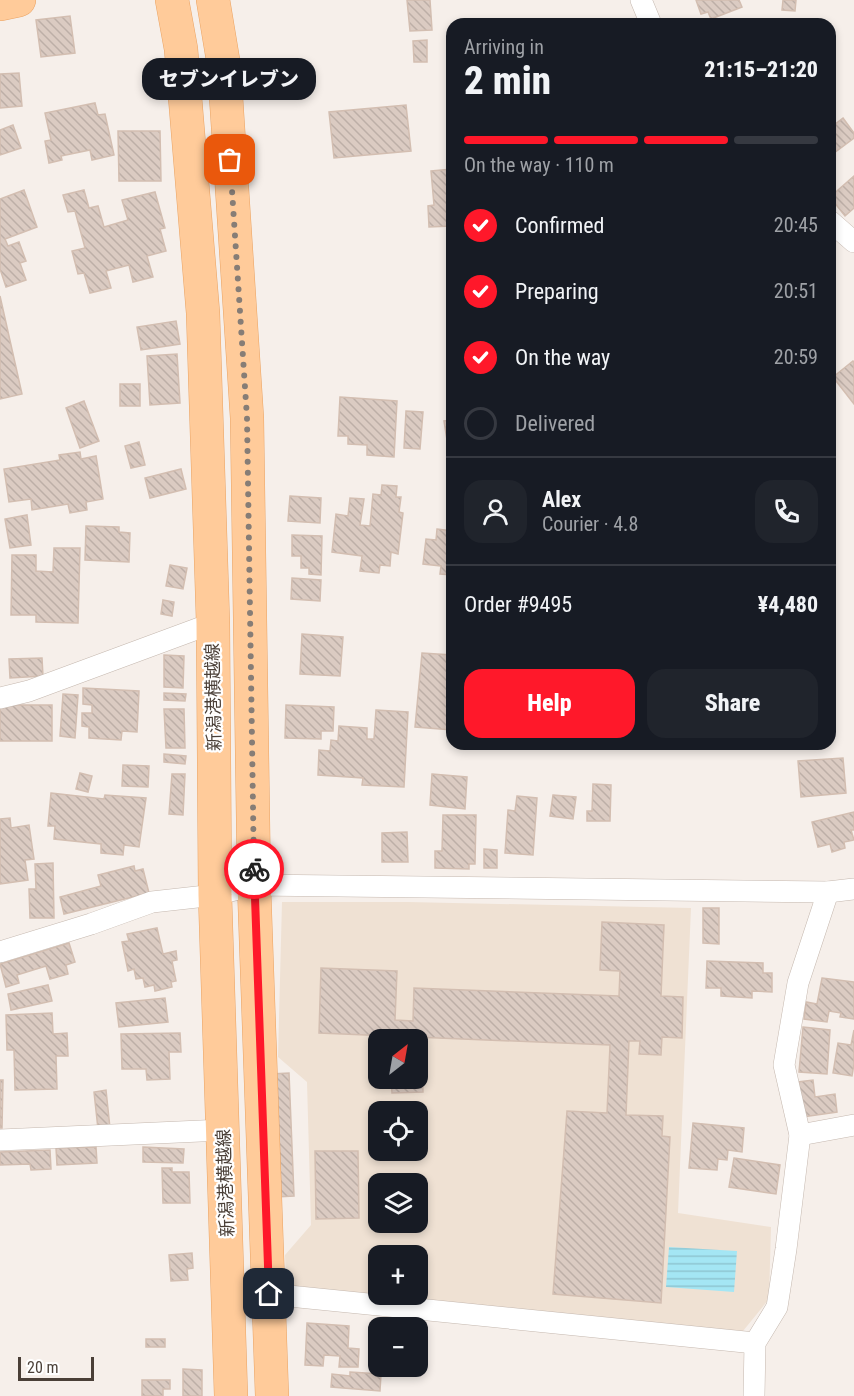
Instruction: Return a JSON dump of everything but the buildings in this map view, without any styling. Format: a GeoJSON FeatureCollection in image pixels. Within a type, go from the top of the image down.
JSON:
{"type":"FeatureCollection","features":[{"type":"Feature","properties":{"kind":"main road"},"geometry":{"type":"LineString","coordinates":[[0,4],[19,0]]}},
{"type":"Feature","properties":{"kind":"main road","name":"新潟港横越線"},"geometry":{"type":"LineString","coordinates":[[172,0],[181,49],[203,313],[213,623],[215,895],[231,1396]]}},
{"type":"Feature","properties":{"kind":"main road"},"geometry":{"type":"LineString","coordinates":[[213,0],[224,66],[247,418],[254,885],[272,1396]]}},
{"type":"Feature","properties":{"kind":"street"},"geometry":{"type":"LineString","coordinates":[[641,0],[648,18]]}},
{"type":"Feature","properties":{"kind":"street"},"geometry":{"type":"LineString","coordinates":[[836,226],[854,242]]}},
{"type":"Feature","properties":{"kind":"street"},"geometry":{"type":"LineString","coordinates":[[0,698],[29,691],[213,623]]}},
{"type":"Feature","properties":{"kind":"street"},"geometry":{"type":"LineString","coordinates":[[0,952],[91,924],[152,902],[215,895],[254,885],[828,892],[854,889]]}},
{"type":"Feature","properties":{"kind":"street"},"geometry":{"type":"LineString","coordinates":[[754,1396],[755,1343],[777,1307],[800,1135],[784,1065],[798,983],[828,892]]}},
{"type":"Feature","properties":{"kind":"street"},"geometry":{"type":"LineString","coordinates":[[800,1135],[854,1125]]}},
{"type":"Feature","properties":{"kind":"street"},"geometry":{"type":"LineString","coordinates":[[0,1140],[223,1130]]}},
{"type":"Feature","properties":{"kind":"street"},"geometry":{"type":"LineString","coordinates":[[269,1294],[755,1343]]}},
{"type":"Feature","properties":{"kind":"shaded area"},"geometry":{"type":"Polygon","coordinates":[[[282,902],[408,902],[691,908],[678,1213],[771,1227],[769,1299],[743,1331],[684,1328],[428,1302],[428,1245],[368,1245],[368,1296],[299,1289],[286,1280],[285,1255],[311,1225],[307,1082],[278,1057],[282,902]]]}},
{"type":"Feature","properties":{"kind":"water"},"geometry":{"type":"Polygon","coordinates":[[[669,1247],[737,1251],[734,1292],[666,1287],[669,1247]]]}},
{"type":"Feature","properties":{"kind":"way so far"},"geometry":{"type":"LineString","coordinates":[[230,160],[247,418],[254,869]]}},
{"type":"Feature","properties":{"kind":"place","name":"セブンイレブン"},"geometry":{"type":"Point","coordinates":[230,160]}},
{"type":"Feature","properties":{"kind":"route"},"geometry":{"type":"LineString","coordinates":[[254,869],[269,1294]]}}]}
